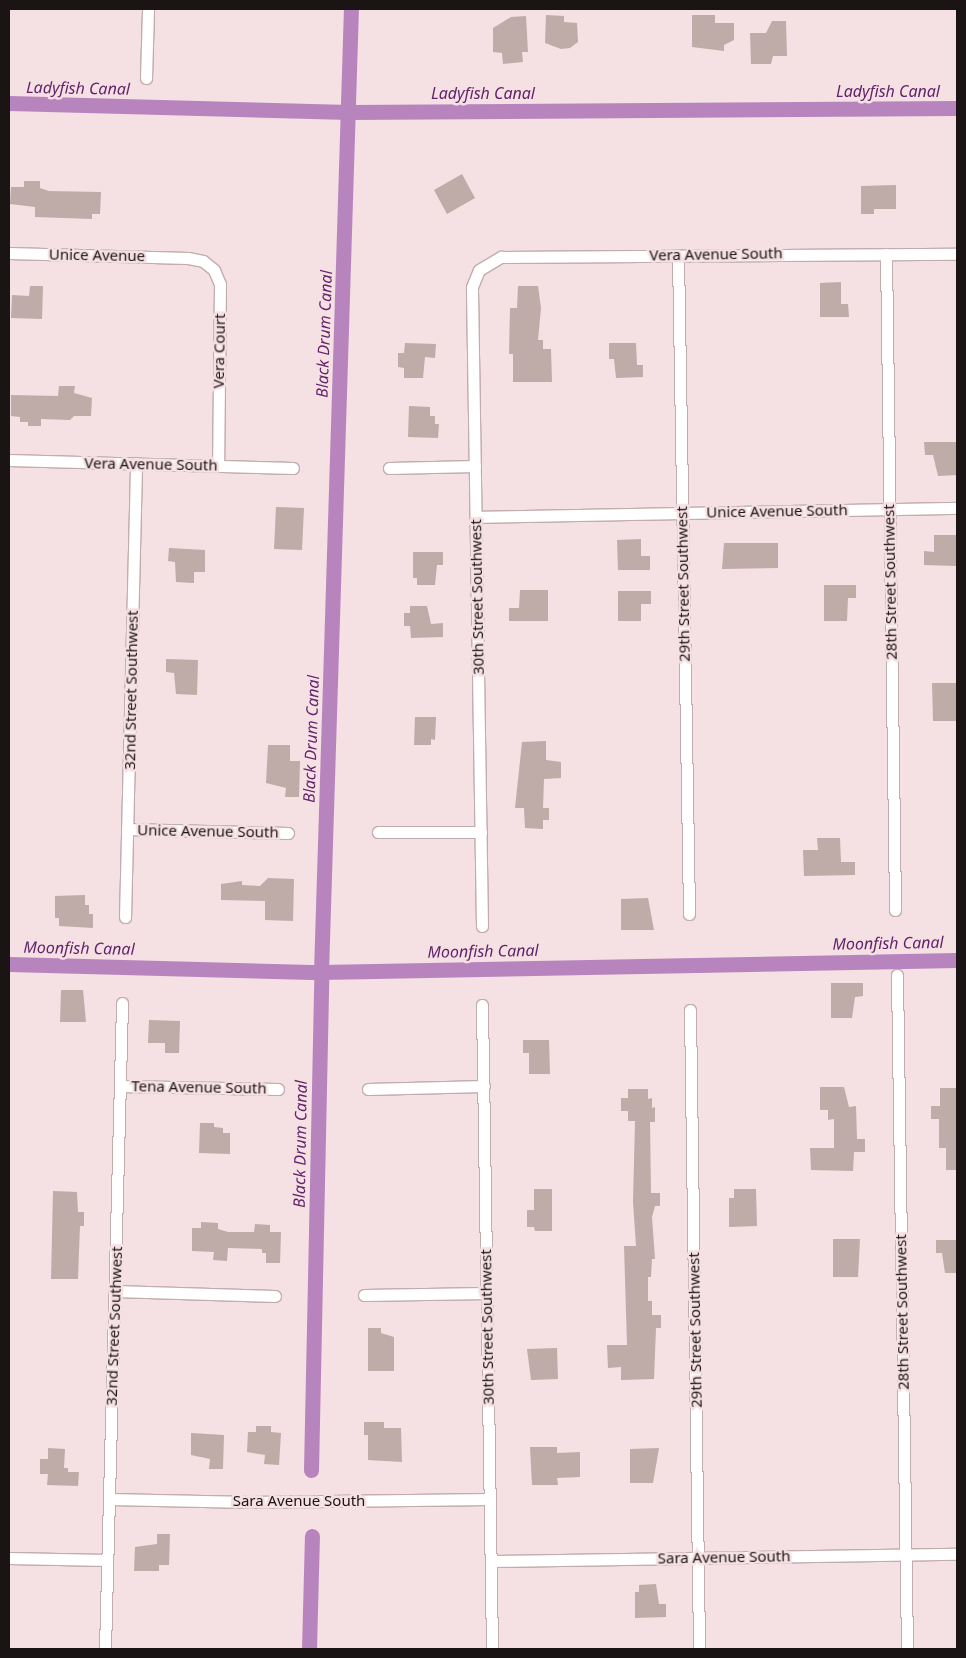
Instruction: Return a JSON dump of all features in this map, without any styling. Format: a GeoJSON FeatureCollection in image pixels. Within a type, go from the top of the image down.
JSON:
{"type":"FeatureCollection","features":[{"type":"Feature","properties":{"kind":"street"},"geometry":{"type":"LineString","coordinates":[[146,78],[148,9]]}},
{"type":"Feature","properties":{"kind":"street","name":"Unice Avenue"},"geometry":{"type":"LineString","coordinates":[[9,253],[185,258]]}},
{"type":"Feature","properties":{"kind":"street","name":"28th Street Southwest"},"geometry":{"type":"LineString","coordinates":[[886,254],[895,910]]}},
{"type":"Feature","properties":{"kind":"street","name":"Vera Avenue South"},"geometry":{"type":"LineString","coordinates":[[479,270],[501,257],[957,254]]}},
{"type":"Feature","properties":{"kind":"street","name":"29th Street Southwest"},"geometry":{"type":"LineString","coordinates":[[678,255],[689,914]]}},
{"type":"Feature","properties":{"kind":"street","name":"Vera Court"},"geometry":{"type":"LineString","coordinates":[[185,258],[203,261],[214,270],[220,284],[218,465]]}},
{"type":"Feature","properties":{"kind":"street","name":"30th Street Southwest"},"geometry":{"type":"LineString","coordinates":[[479,270],[472,287],[482,926]]}},
{"type":"Feature","properties":{"kind":"street","name":"Vera Avenue South"},"geometry":{"type":"LineString","coordinates":[[9,460],[293,468]]}},
{"type":"Feature","properties":{"kind":"street","name":"32nd Street Southwest"},"geometry":{"type":"LineString","coordinates":[[125,917],[136,463]]}},
{"type":"Feature","properties":{"kind":"street"},"geometry":{"type":"LineString","coordinates":[[389,468],[475,466]]}},
{"type":"Feature","properties":{"kind":"street","name":"Unice Avenue South"},"geometry":{"type":"LineString","coordinates":[[476,516],[957,508]]}},
{"type":"Feature","properties":{"kind":"street","name":"Unice Avenue South"},"geometry":{"type":"LineString","coordinates":[[127,829],[288,833]]}},
{"type":"Feature","properties":{"kind":"street"},"geometry":{"type":"LineString","coordinates":[[378,832],[480,832]]}},
{"type":"Feature","properties":{"kind":"street","name":"28th Street Southwest"},"geometry":{"type":"LineString","coordinates":[[897,975],[907,1649]]}},
{"type":"Feature","properties":{"kind":"street","name":"32nd Street Southwest"},"geometry":{"type":"LineString","coordinates":[[105,1649],[122,1003]]}},
{"type":"Feature","properties":{"kind":"street","name":"30th Street Southwest"},"geometry":{"type":"LineString","coordinates":[[482,1005],[492,1649]]}},
{"type":"Feature","properties":{"kind":"street","name":"29th Street Southwest"},"geometry":{"type":"LineString","coordinates":[[690,1010],[699,1649]]}},
{"type":"Feature","properties":{"kind":"street","name":"Tena Avenue South"},"geometry":{"type":"LineString","coordinates":[[120,1086],[278,1089]]}},
{"type":"Feature","properties":{"kind":"street"},"geometry":{"type":"LineString","coordinates":[[368,1089],[484,1086]]}},
{"type":"Feature","properties":{"kind":"street"},"geometry":{"type":"LineString","coordinates":[[115,1291],[276,1296]]}},
{"type":"Feature","properties":{"kind":"street"},"geometry":{"type":"LineString","coordinates":[[364,1295],[486,1292]]}},
{"type":"Feature","properties":{"kind":"street","name":"Sara Avenue South"},"geometry":{"type":"LineString","coordinates":[[109,1499],[259,1502],[490,1499]]}},
{"type":"Feature","properties":{"kind":"street","name":"Sara Avenue South"},"geometry":{"type":"LineString","coordinates":[[491,1561],[957,1554]]}},
{"type":"Feature","properties":{"kind":"street"},"geometry":{"type":"LineString","coordinates":[[9,1558],[108,1560]]}},
{"type":"Feature","properties":{"kind":"building"},"geometry":{"type":"Polygon","coordinates":[[[546,15],[564,16],[564,22],[577,23],[578,42],[570,48],[561,49],[545,43],[546,15]]]}},
{"type":"Feature","properties":{"kind":"building"},"geometry":{"type":"Polygon","coordinates":[[[692,15],[715,15],[715,23],[734,23],[734,40],[724,45],[724,51],[692,47],[692,15]]]}},
{"type":"Feature","properties":{"kind":"building"},"geometry":{"type":"Polygon","coordinates":[[[526,16],[528,52],[522,52],[523,62],[503,64],[502,53],[493,52],[493,28],[511,17],[526,16]]]}},
{"type":"Feature","properties":{"kind":"building"},"geometry":{"type":"Polygon","coordinates":[[[772,21],[786,21],[787,56],[773,56],[771,64],[751,64],[750,33],[766,33],[772,21]]]}},
{"type":"Feature","properties":{"kind":"building"},"geometry":{"type":"Polygon","coordinates":[[[462,174],[475,198],[447,214],[434,190],[462,174]]]}},
{"type":"Feature","properties":{"kind":"building"},"geometry":{"type":"Polygon","coordinates":[[[24,181],[40,181],[40,188],[49,191],[101,192],[100,214],[92,214],[92,219],[35,217],[35,207],[10,204],[11,187],[24,187],[24,181]]]}},
{"type":"Feature","properties":{"kind":"building"},"geometry":{"type":"Polygon","coordinates":[[[896,185],[896,209],[874,209],[874,214],[861,214],[861,186],[896,185]]]}},
{"type":"Feature","properties":{"kind":"building"},"geometry":{"type":"Polygon","coordinates":[[[841,282],[841,304],[848,304],[849,317],[820,317],[820,283],[841,282]]]}},
{"type":"Feature","properties":{"kind":"building"},"geometry":{"type":"Polygon","coordinates":[[[30,286],[43,286],[42,319],[11,318],[12,295],[29,296],[30,286]]]}},
{"type":"Feature","properties":{"kind":"building"},"geometry":{"type":"Polygon","coordinates":[[[518,286],[538,286],[541,308],[538,340],[543,340],[543,349],[551,349],[552,382],[513,382],[513,354],[509,354],[510,308],[517,308],[518,286]]]}},
{"type":"Feature","properties":{"kind":"building"},"geometry":{"type":"Polygon","coordinates":[[[405,343],[436,344],[435,358],[425,357],[423,378],[404,378],[404,368],[398,367],[398,353],[404,353],[405,343]]]}},
{"type":"Feature","properties":{"kind":"building"},"geometry":{"type":"Polygon","coordinates":[[[609,343],[636,343],[637,365],[643,365],[643,377],[616,378],[614,359],[609,359],[609,343]]]}},
{"type":"Feature","properties":{"kind":"building"},"geometry":{"type":"Polygon","coordinates":[[[59,386],[75,386],[74,393],[92,398],[91,416],[74,416],[70,420],[41,419],[41,426],[28,426],[28,422],[20,422],[20,417],[11,416],[11,395],[58,396],[59,386]]]}},
{"type":"Feature","properties":{"kind":"building"},"geometry":{"type":"Polygon","coordinates":[[[409,406],[430,407],[430,416],[435,416],[435,424],[439,424],[438,438],[408,437],[409,406]]]}},
{"type":"Feature","properties":{"kind":"building"},"geometry":{"type":"Polygon","coordinates":[[[924,442],[957,442],[957,475],[938,476],[933,455],[925,455],[924,442]]]}},
{"type":"Feature","properties":{"kind":"building"},"geometry":{"type":"Polygon","coordinates":[[[276,507],[304,508],[302,550],[274,549],[276,507]]]}},
{"type":"Feature","properties":{"kind":"building"},"geometry":{"type":"Polygon","coordinates":[[[934,535],[957,535],[956,566],[924,565],[924,551],[934,552],[934,535]]]}},
{"type":"Feature","properties":{"kind":"building"},"geometry":{"type":"Polygon","coordinates":[[[641,539],[641,556],[650,556],[650,570],[618,570],[617,540],[641,539]]]}},
{"type":"Feature","properties":{"kind":"building"},"geometry":{"type":"Polygon","coordinates":[[[724,543],[778,543],[778,568],[722,569],[724,543]]]}},
{"type":"Feature","properties":{"kind":"building"},"geometry":{"type":"Polygon","coordinates":[[[169,548],[205,550],[205,572],[194,572],[194,583],[176,582],[175,562],[168,561],[169,548]]]}},
{"type":"Feature","properties":{"kind":"building"},"geometry":{"type":"Polygon","coordinates":[[[413,552],[443,552],[443,565],[437,565],[435,585],[417,585],[417,578],[413,578],[413,552]]]}},
{"type":"Feature","properties":{"kind":"building"},"geometry":{"type":"Polygon","coordinates":[[[824,585],[856,585],[856,598],[848,598],[847,621],[824,621],[824,585]]]}},
{"type":"Feature","properties":{"kind":"building"},"geometry":{"type":"Polygon","coordinates":[[[520,590],[548,590],[548,621],[509,621],[509,608],[519,608],[520,590]]]}},
{"type":"Feature","properties":{"kind":"building"},"geometry":{"type":"Polygon","coordinates":[[[618,591],[651,591],[651,604],[641,604],[641,621],[618,621],[618,591]]]}},
{"type":"Feature","properties":{"kind":"building"},"geometry":{"type":"Polygon","coordinates":[[[410,606],[427,606],[431,624],[443,623],[443,637],[411,638],[410,626],[404,626],[404,613],[410,613],[410,606]]]}},
{"type":"Feature","properties":{"kind":"building"},"geometry":{"type":"Polygon","coordinates":[[[166,659],[198,660],[197,695],[176,694],[174,673],[166,672],[166,659]]]}},
{"type":"Feature","properties":{"kind":"building"},"geometry":{"type":"Polygon","coordinates":[[[932,683],[957,683],[957,721],[933,721],[932,683]]]}},
{"type":"Feature","properties":{"kind":"building"},"geometry":{"type":"Polygon","coordinates":[[[415,717],[436,717],[435,740],[431,739],[431,745],[414,745],[415,717]]]}},
{"type":"Feature","properties":{"kind":"building"},"geometry":{"type":"Polygon","coordinates":[[[546,741],[546,760],[561,762],[561,778],[544,779],[543,808],[549,808],[549,820],[543,820],[543,829],[525,828],[524,808],[515,808],[522,742],[546,741]]]}},
{"type":"Feature","properties":{"kind":"building"},"geometry":{"type":"Polygon","coordinates":[[[268,745],[290,745],[290,761],[300,761],[299,797],[285,797],[286,788],[266,783],[268,745]]]}},
{"type":"Feature","properties":{"kind":"building"},"geometry":{"type":"Polygon","coordinates":[[[817,838],[840,838],[841,862],[855,862],[855,875],[804,876],[803,850],[818,850],[817,838]]]}},
{"type":"Feature","properties":{"kind":"building"},"geometry":{"type":"Polygon","coordinates":[[[268,878],[294,879],[293,921],[265,920],[265,901],[221,900],[221,884],[242,881],[242,885],[260,886],[268,878]]]}},
{"type":"Feature","properties":{"kind":"building"},"geometry":{"type":"Polygon","coordinates":[[[85,895],[85,905],[89,905],[89,914],[93,914],[93,928],[59,926],[59,918],[55,918],[55,896],[85,895]]]}},
{"type":"Feature","properties":{"kind":"building"},"geometry":{"type":"Polygon","coordinates":[[[648,898],[654,930],[621,930],[621,899],[648,898]]]}},
{"type":"Feature","properties":{"kind":"building"},"geometry":{"type":"Polygon","coordinates":[[[831,983],[863,983],[863,996],[855,997],[852,1018],[831,1018],[831,983]]]}},
{"type":"Feature","properties":{"kind":"building"},"geometry":{"type":"Polygon","coordinates":[[[61,990],[83,990],[86,1022],[60,1022],[61,990]]]}},
{"type":"Feature","properties":{"kind":"building"},"geometry":{"type":"Polygon","coordinates":[[[149,1020],[180,1021],[179,1053],[165,1053],[165,1043],[148,1043],[149,1020]]]}},
{"type":"Feature","properties":{"kind":"building"},"geometry":{"type":"Polygon","coordinates":[[[523,1040],[549,1040],[550,1074],[529,1074],[529,1053],[523,1053],[523,1040]]]}},
{"type":"Feature","properties":{"kind":"building"},"geometry":{"type":"Polygon","coordinates":[[[820,1087],[844,1087],[849,1107],[856,1106],[857,1139],[865,1139],[865,1152],[854,1152],[853,1171],[811,1170],[810,1148],[834,1148],[834,1119],[828,1120],[828,1110],[820,1110],[820,1087]]]}},
{"type":"Feature","properties":{"kind":"building"},"geometry":{"type":"Polygon","coordinates":[[[940,1088],[957,1088],[957,1170],[946,1170],[946,1148],[939,1148],[939,1119],[931,1119],[931,1106],[940,1106],[940,1088]]]}},
{"type":"Feature","properties":{"kind":"building"},"geometry":{"type":"Polygon","coordinates":[[[628,1089],[648,1089],[648,1099],[652,1098],[652,1108],[655,1107],[655,1122],[650,1122],[651,1193],[660,1193],[660,1206],[655,1206],[652,1217],[655,1259],[652,1259],[651,1277],[648,1277],[648,1301],[652,1301],[652,1315],[661,1315],[661,1328],[656,1328],[654,1379],[621,1380],[621,1367],[608,1368],[607,1345],[627,1345],[624,1246],[636,1246],[633,1202],[635,1121],[628,1121],[628,1111],[621,1111],[621,1098],[628,1098],[628,1089]]]}},
{"type":"Feature","properties":{"kind":"building"},"geometry":{"type":"Polygon","coordinates":[[[200,1123],[214,1123],[214,1127],[223,1128],[223,1133],[230,1133],[230,1154],[199,1153],[200,1123]]]}},
{"type":"Feature","properties":{"kind":"building"},"geometry":{"type":"Polygon","coordinates":[[[534,1189],[552,1189],[552,1231],[535,1231],[534,1227],[527,1227],[527,1210],[534,1210],[534,1189]]]}},
{"type":"Feature","properties":{"kind":"building"},"geometry":{"type":"Polygon","coordinates":[[[734,1189],[756,1189],[757,1226],[729,1227],[729,1198],[734,1198],[734,1189]]]}},
{"type":"Feature","properties":{"kind":"building"},"geometry":{"type":"Polygon","coordinates":[[[53,1191],[77,1192],[78,1212],[84,1212],[84,1226],[80,1226],[78,1279],[51,1279],[53,1191]]]}},
{"type":"Feature","properties":{"kind":"building"},"geometry":{"type":"Polygon","coordinates":[[[201,1222],[218,1223],[218,1229],[228,1232],[254,1232],[255,1224],[270,1225],[270,1232],[281,1232],[280,1263],[266,1263],[266,1253],[262,1253],[262,1249],[228,1248],[227,1261],[213,1260],[214,1252],[192,1251],[192,1228],[201,1228],[201,1222]]]}},
{"type":"Feature","properties":{"kind":"building"},"geometry":{"type":"Polygon","coordinates":[[[833,1239],[860,1239],[858,1277],[833,1277],[833,1239]]]}},
{"type":"Feature","properties":{"kind":"building"},"geometry":{"type":"Polygon","coordinates":[[[936,1240],[957,1240],[957,1273],[945,1273],[942,1253],[936,1253],[936,1240]]]}},
{"type":"Feature","properties":{"kind":"building"},"geometry":{"type":"Polygon","coordinates":[[[368,1328],[381,1328],[381,1333],[394,1337],[394,1371],[368,1371],[368,1328]]]}},
{"type":"Feature","properties":{"kind":"building"},"geometry":{"type":"Polygon","coordinates":[[[557,1348],[558,1379],[531,1380],[527,1349],[557,1348]]]}},
{"type":"Feature","properties":{"kind":"building"},"geometry":{"type":"Polygon","coordinates":[[[364,1422],[384,1422],[384,1428],[401,1428],[402,1462],[368,1460],[368,1435],[364,1435],[364,1422]]]}},
{"type":"Feature","properties":{"kind":"building"},"geometry":{"type":"Polygon","coordinates":[[[256,1426],[271,1426],[271,1432],[281,1433],[279,1465],[264,1464],[265,1455],[247,1452],[248,1432],[256,1432],[256,1426]]]}},
{"type":"Feature","properties":{"kind":"building"},"geometry":{"type":"Polygon","coordinates":[[[191,1433],[224,1435],[223,1469],[209,1469],[210,1459],[191,1455],[191,1433]]]}},
{"type":"Feature","properties":{"kind":"building"},"geometry":{"type":"Polygon","coordinates":[[[530,1447],[557,1447],[557,1453],[580,1452],[580,1477],[557,1478],[558,1485],[532,1485],[530,1447]]]}},
{"type":"Feature","properties":{"kind":"building"},"geometry":{"type":"Polygon","coordinates":[[[48,1448],[65,1449],[64,1468],[68,1468],[68,1472],[79,1472],[78,1486],[47,1485],[48,1474],[40,1474],[40,1459],[48,1459],[48,1448]]]}},
{"type":"Feature","properties":{"kind":"building"},"geometry":{"type":"Polygon","coordinates":[[[659,1448],[653,1483],[630,1483],[630,1449],[659,1448]]]}},
{"type":"Feature","properties":{"kind":"building"},"geometry":{"type":"Polygon","coordinates":[[[157,1534],[170,1534],[169,1565],[159,1565],[159,1571],[134,1571],[135,1547],[157,1544],[157,1534]]]}},
{"type":"Feature","properties":{"kind":"building"},"geometry":{"type":"Polygon","coordinates":[[[656,1584],[659,1604],[666,1604],[666,1617],[635,1618],[635,1592],[639,1592],[639,1585],[656,1584]]]}},
{"type":"Feature","properties":{"kind":"waterway","name":"Black Drum Canal"},"geometry":{"type":"LineString","coordinates":[[311,1470],[321,972],[351,9]]}},
{"type":"Feature","properties":{"kind":"waterway","name":"Ladyfish Canal"},"geometry":{"type":"LineString","coordinates":[[9,103],[349,112],[957,108]]}},
{"type":"Feature","properties":{"kind":"waterway","name":"Moonfish Canal"},"geometry":{"type":"LineString","coordinates":[[9,964],[321,972],[957,960]]}},
{"type":"Feature","properties":{"kind":"waterway","name":"Black Drum Canal"},"geometry":{"type":"LineString","coordinates":[[309,1649],[312,1536]]}}]}
